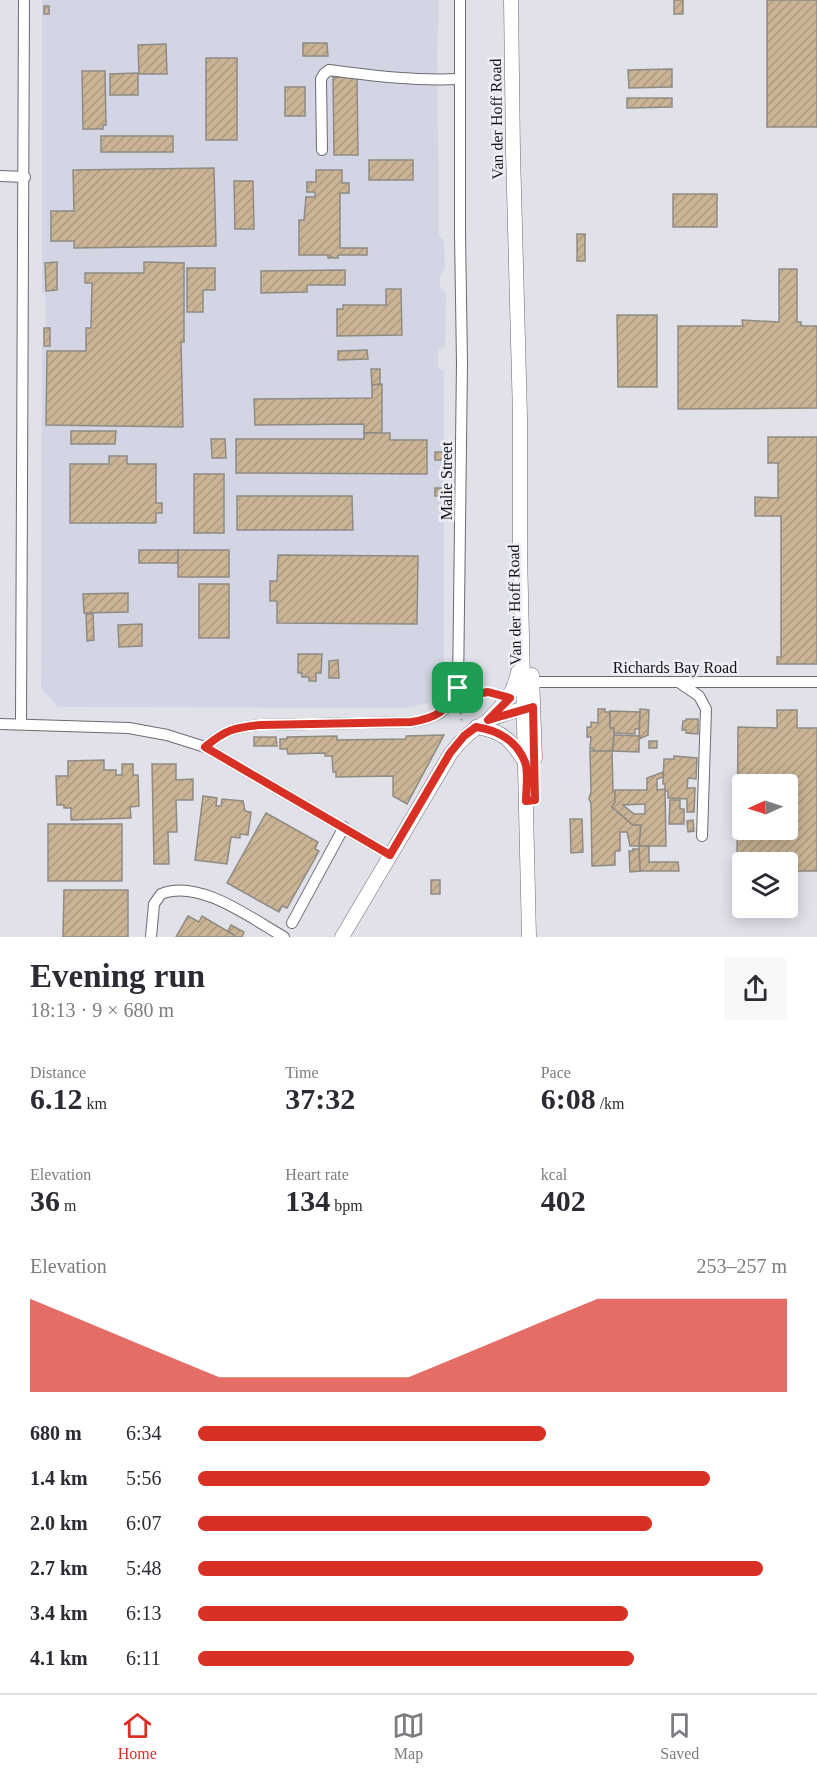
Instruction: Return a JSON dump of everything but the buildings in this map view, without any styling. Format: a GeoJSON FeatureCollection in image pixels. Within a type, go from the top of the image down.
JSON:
{"type":"FeatureCollection","features":[{"type":"Feature","properties":{"kind":"main road","name":"Van der Hoff Road"},"geometry":{"type":"LineString","coordinates":[[511,0],[520,416],[520,541],[536,937]]}},
{"type":"Feature","properties":{"kind":"main road","name":"Van der Hoff Road"},"geometry":{"type":"LineString","coordinates":[[520,416],[527,486],[532,682],[528,708],[526,764],[530,801],[529,937]]}},
{"type":"Feature","properties":{"kind":"main road"},"geometry":{"type":"LineString","coordinates":[[342,937],[450,753],[464,736],[510,698],[516,685],[523,632]]}},
{"type":"Feature","properties":{"kind":"main road"},"geometry":{"type":"LineString","coordinates":[[482,723],[528,708]]}},
{"type":"Feature","properties":{"kind":"main road"},"geometry":{"type":"LineString","coordinates":[[482,723],[510,740],[526,764]]}},
{"type":"Feature","properties":{"kind":"street"},"geometry":{"type":"LineString","coordinates":[[21,724],[24,0]]}},
{"type":"Feature","properties":{"kind":"street","name":"Malie Street"},"geometry":{"type":"LineString","coordinates":[[458,688],[462,375],[460,0]]}},
{"type":"Feature","properties":{"kind":"street"},"geometry":{"type":"LineString","coordinates":[[321,150],[321,79],[329,70],[390,78],[460,79]]}},
{"type":"Feature","properties":{"kind":"street"},"geometry":{"type":"LineString","coordinates":[[0,176],[25,177]]}},
{"type":"Feature","properties":{"kind":"street","name":"Richards Bay Road"},"geometry":{"type":"LineString","coordinates":[[532,682],[817,682]]}},
{"type":"Feature","properties":{"kind":"street"},"geometry":{"type":"LineString","coordinates":[[678,682],[699,696],[706,709],[702,836]]}},
{"type":"Feature","properties":{"kind":"street"},"geometry":{"type":"LineString","coordinates":[[205,747],[223,732],[236,727],[429,720],[452,702],[458,688]]}},
{"type":"Feature","properties":{"kind":"street"},"geometry":{"type":"LineString","coordinates":[[0,724],[129,728],[167,735],[205,747],[390,855]]}},
{"type":"Feature","properties":{"kind":"street"},"geometry":{"type":"LineString","coordinates":[[292,922],[344,827]]}},
{"type":"Feature","properties":{"kind":"street"},"geometry":{"type":"LineString","coordinates":[[151,937],[154,904],[161,894],[175,891],[212,897],[284,937]]}},
{"type":"Feature","properties":{"kind":"path"},"geometry":{"type":"LineString","coordinates":[[458,688],[459,697],[488,692],[510,698]]}},
{"type":"Feature","properties":{"kind":"path"},"geometry":{"type":"LineString","coordinates":[[460,707],[464,736]]}},
{"type":"Feature","properties":{"kind":"shaded area"},"geometry":{"type":"Polygon","coordinates":[[[42,0],[439,0],[437,52],[439,236],[444,241],[445,268],[440,276],[440,287],[446,293],[445,347],[438,350],[438,368],[444,372],[444,694],[435,702],[402,708],[58,707],[41,688],[42,346],[44,346],[44,328],[46,328],[45,293],[42,293],[42,0]]]}},
{"type":"Feature","properties":{"kind":"route"},"geometry":{"type":"LineString","coordinates":[[458,688],[459,697],[488,692],[510,698],[488,720],[533,707],[535,800],[526,801],[526,764],[510,740],[494,730],[476,727],[464,736],[450,753],[390,855],[205,747],[223,732],[236,727],[429,720],[452,702],[458,688]]}}]}
